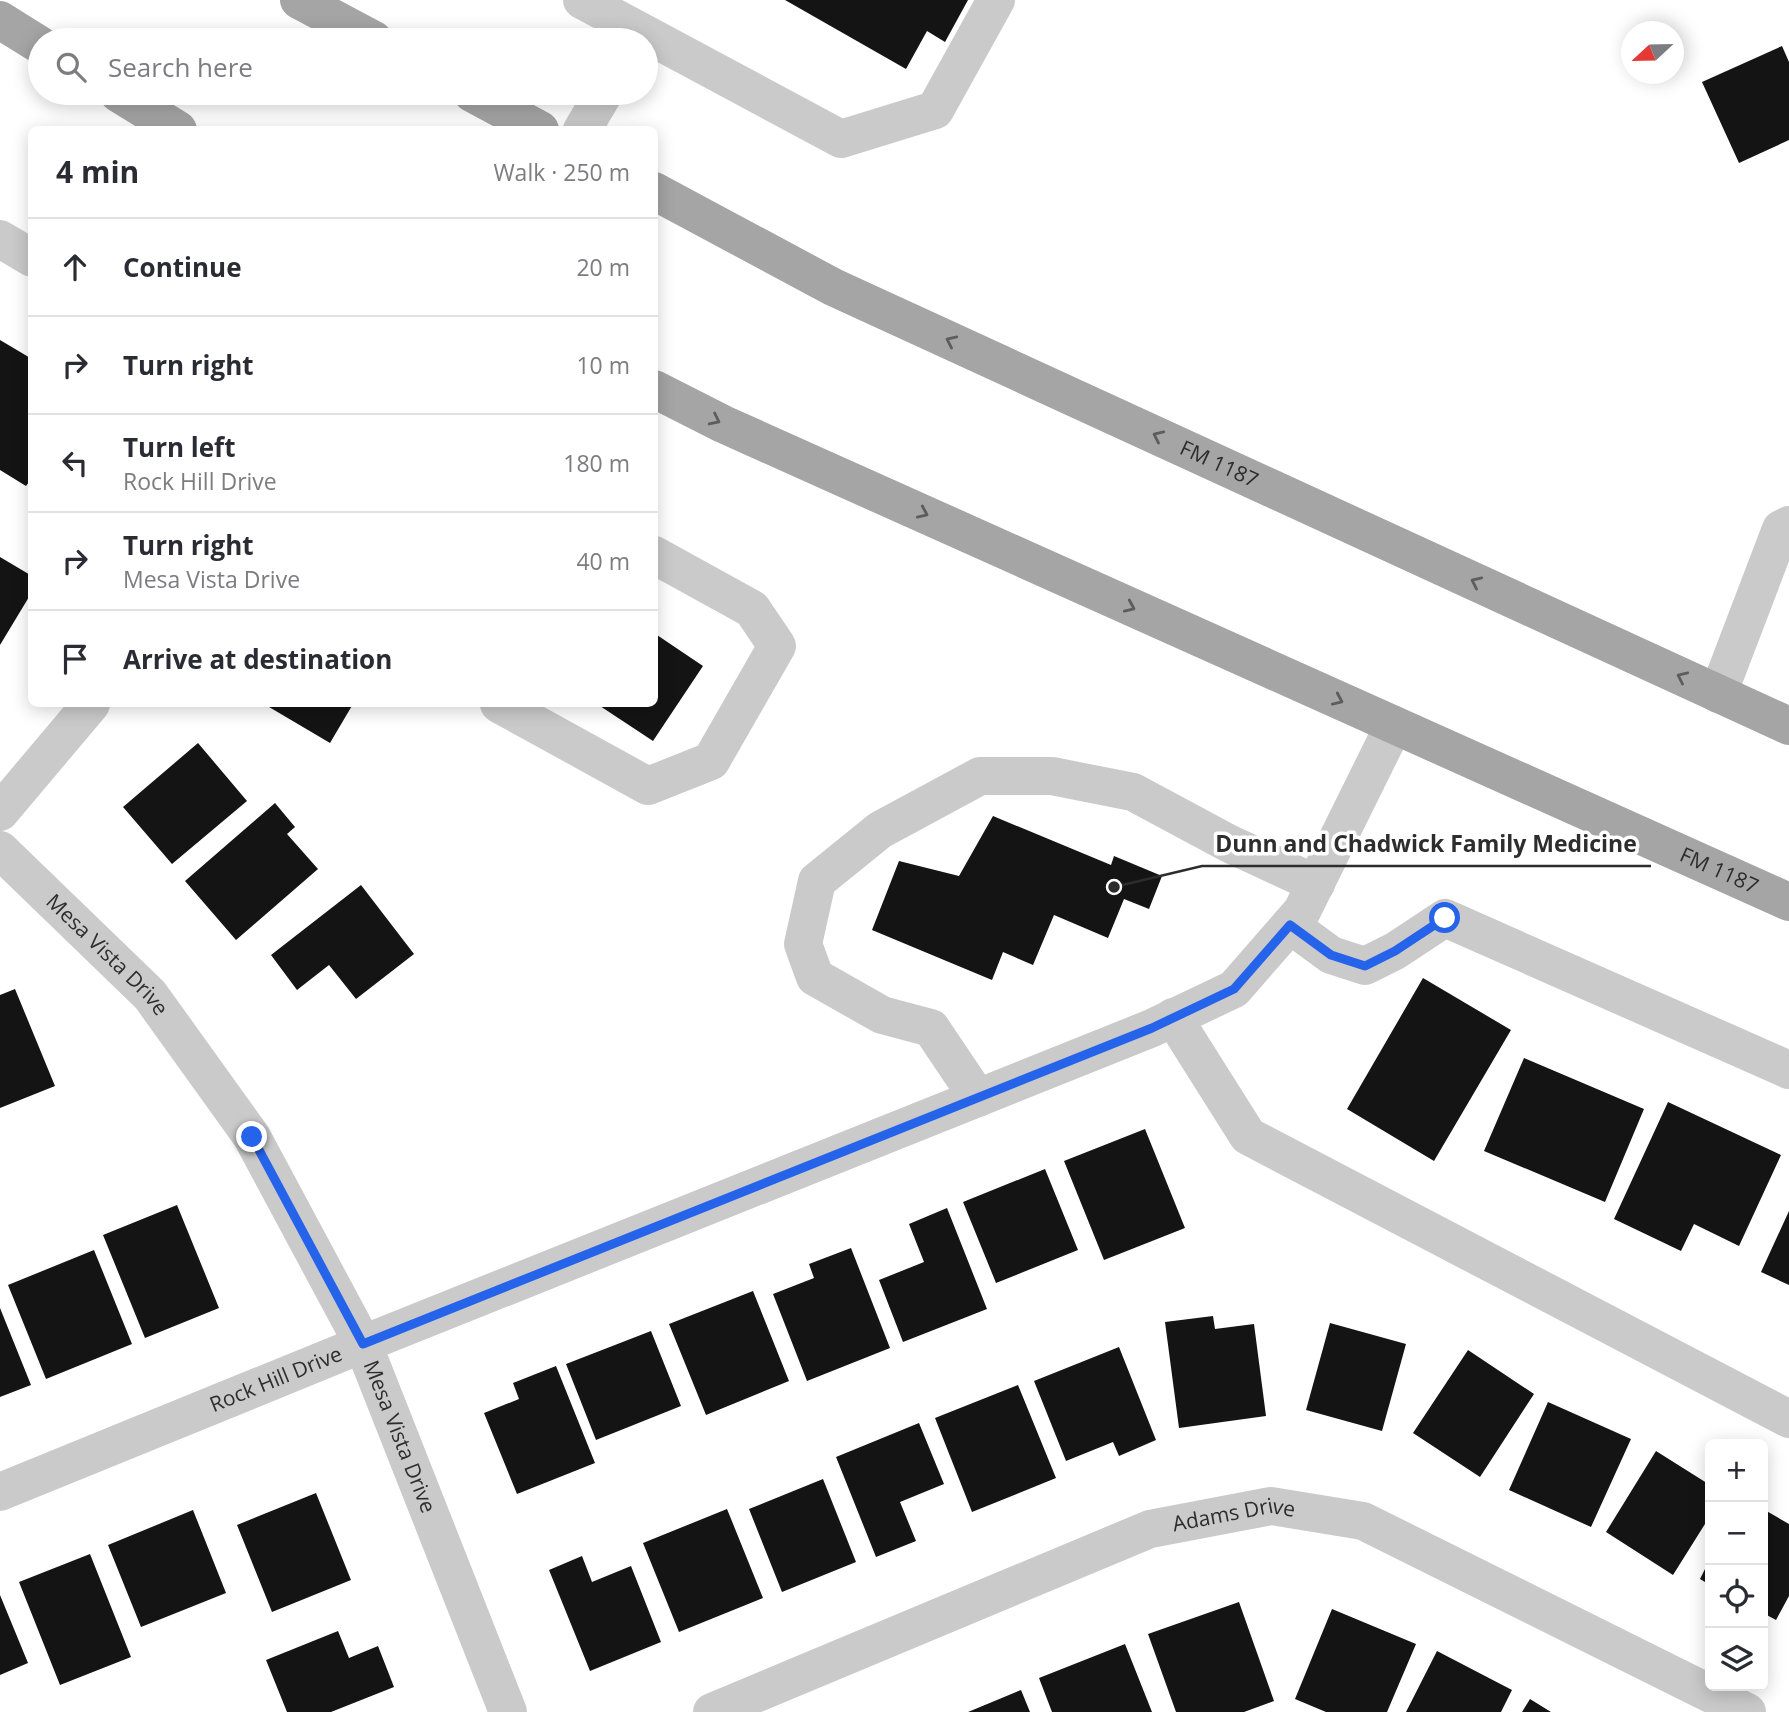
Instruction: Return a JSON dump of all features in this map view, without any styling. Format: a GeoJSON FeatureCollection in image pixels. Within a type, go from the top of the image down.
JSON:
{"type":"FeatureCollection","features":[{"type":"Feature","properties":{"kind":"main road"},"geometry":{"type":"LineString","coordinates":[[299,0],[352,28]]}},
{"type":"Feature","properties":{"kind":"main road"},"geometry":{"type":"LineString","coordinates":[[0,20],[28,38]]}},
{"type":"Feature","properties":{"kind":"main road"},"geometry":{"type":"LineString","coordinates":[[137,105],[172,126]]}},
{"type":"Feature","properties":{"kind":"main road"},"geometry":{"type":"LineString","coordinates":[[494,105],[533,126]]}},
{"type":"Feature","properties":{"kind":"main road","name":"FM 1187"},"geometry":{"type":"LineString","coordinates":[[658,193],[833,287],[1789,726]]}},
{"type":"Feature","properties":{"kind":"main road","name":"FM 1187"},"geometry":{"type":"LineString","coordinates":[[658,391],[735,429],[1789,902]]}},
{"type":"Feature","properties":{"kind":"street"},"geometry":{"type":"LineString","coordinates":[[582,0],[626,28]]}},
{"type":"Feature","properties":{"kind":"street"},"geometry":{"type":"LineString","coordinates":[[658,46],[841,139],[935,110],[996,0]]}},
{"type":"Feature","properties":{"kind":"street"},"geometry":{"type":"LineString","coordinates":[[584,126],[597,105]]}},
{"type":"Feature","properties":{"kind":"street"},"geometry":{"type":"LineString","coordinates":[[0,239],[28,256]]}},
{"type":"Feature","properties":{"kind":"street"},"geometry":{"type":"LineString","coordinates":[[1717,694],[1782,529],[1789,524]]}},
{"type":"Feature","properties":{"kind":"street"},"geometry":{"type":"LineString","coordinates":[[504,707],[648,786],[711,761],[777,646],[752,609],[658,557]]}},
{"type":"Feature","properties":{"kind":"street"},"geometry":{"type":"LineString","coordinates":[[0,812],[88,707]]}},
{"type":"Feature","properties":{"kind":"street","name":"Rock Hill Drive"},"geometry":{"type":"LineString","coordinates":[[0,1492],[1152,1028],[1234,989],[1302,911],[1394,725]]}},
{"type":"Feature","properties":{"kind":"street"},"geometry":{"type":"LineString","coordinates":[[978,1098],[931,1028],[882,1015],[815,977],[803,944],[817,881],[880,830],[980,776],[1052,776],[1133,792],[1228,843],[1316,884]]}},
{"type":"Feature","properties":{"kind":"street","name":"Mesa Vista Drive"},"geometry":{"type":"LineString","coordinates":[[0,850],[150,995],[252,1137],[363,1344],[508,1712]]}},
{"type":"Feature","properties":{"kind":"street"},"geometry":{"type":"LineString","coordinates":[[1290,925],[1331,955],[1365,966],[1395,951],[1445,918],[1789,1070]]}},
{"type":"Feature","properties":{"kind":"street"},"geometry":{"type":"LineString","coordinates":[[1173,1017],[1248,1136],[1789,1419]]}},
{"type":"Feature","properties":{"kind":"street","name":"Adams Drive"},"geometry":{"type":"LineString","coordinates":[[712,1712],[1150,1529],[1271,1506],[1363,1521],[1747,1712]]}},
{"type":"Feature","properties":{"kind":"building"},"geometry":{"type":"Polygon","coordinates":[[[785,0],[968,0],[945,42],[927,31],[906,69],[785,0]]]}},
{"type":"Feature","properties":{"kind":"building"},"geometry":{"type":"Polygon","coordinates":[[[1782,46],[1789,62],[1789,140],[1739,163],[1702,82],[1782,46]]]}},
{"type":"Feature","properties":{"kind":"building"},"geometry":{"type":"Polygon","coordinates":[[[0,340],[28,357],[28,483],[26,486],[0,470],[0,340]]]}},
{"type":"Feature","properties":{"kind":"building"},"geometry":{"type":"Polygon","coordinates":[[[0,557],[28,574],[28,599],[0,645],[0,557]]]}},
{"type":"Feature","properties":{"kind":"building"},"geometry":{"type":"Polygon","coordinates":[[[658,636],[703,666],[653,741],[602,707],[658,707],[658,636]]]}},
{"type":"Feature","properties":{"kind":"building"},"geometry":{"type":"Polygon","coordinates":[[[269,707],[351,707],[330,743],[269,707]]]}},
{"type":"Feature","properties":{"kind":"building"},"geometry":{"type":"Polygon","coordinates":[[[198,743],[247,801],[172,864],[123,807],[198,743]]]}},
{"type":"Feature","properties":{"kind":"building"},"geometry":{"type":"Polygon","coordinates":[[[275,803],[295,827],[287,834],[318,869],[236,940],[185,881],[275,803]]]}},
{"type":"Feature","properties":{"kind":"building"},"geometry":{"type":"Polygon","coordinates":[[[993,816],[1111,865],[1114,856],[1162,876],[1149,909],[1124,899],[1108,938],[1054,915],[1033,965],[1003,952],[992,980],[872,930],[899,861],[959,876],[993,816]]]}},
{"type":"Feature","properties":{"kind":"building"},"geometry":{"type":"Polygon","coordinates":[[[361,885],[414,954],[356,999],[329,965],[297,990],[271,955],[361,885]]]}},
{"type":"Feature","properties":{"kind":"building"},"geometry":{"type":"Polygon","coordinates":[[[1423,978],[1511,1030],[1434,1161],[1347,1109],[1423,978]]]}},
{"type":"Feature","properties":{"kind":"building"},"geometry":{"type":"Polygon","coordinates":[[[15,989],[55,1086],[0,1108],[0,995],[15,989]]]}},
{"type":"Feature","properties":{"kind":"building"},"geometry":{"type":"Polygon","coordinates":[[[1524,1058],[1644,1109],[1605,1202],[1484,1151],[1524,1058]]]}},
{"type":"Feature","properties":{"kind":"building"},"geometry":{"type":"Polygon","coordinates":[[[1668,1102],[1781,1155],[1739,1246],[1694,1224],[1681,1251],[1614,1219],[1668,1102]]]}},
{"type":"Feature","properties":{"kind":"building"},"geometry":{"type":"Polygon","coordinates":[[[1145,1129],[1185,1228],[1104,1260],[1064,1161],[1145,1129]]]}},
{"type":"Feature","properties":{"kind":"building"},"geometry":{"type":"Polygon","coordinates":[[[1045,1169],[1078,1250],[996,1283],[963,1202],[1045,1169]]]}},
{"type":"Feature","properties":{"kind":"building"},"geometry":{"type":"Polygon","coordinates":[[[177,1205],[219,1308],[145,1338],[103,1235],[177,1205]]]}},
{"type":"Feature","properties":{"kind":"building"},"geometry":{"type":"Polygon","coordinates":[[[947,1208],[987,1309],[903,1342],[879,1280],[924,1262],[909,1224],[947,1208]]]}},
{"type":"Feature","properties":{"kind":"building"},"geometry":{"type":"Polygon","coordinates":[[[1789,1211],[1789,1285],[1761,1272],[1789,1211]]]}},
{"type":"Feature","properties":{"kind":"building"},"geometry":{"type":"Polygon","coordinates":[[[851,1248],[890,1348],[807,1381],[773,1294],[814,1278],[809,1264],[851,1248]]]}},
{"type":"Feature","properties":{"kind":"building"},"geometry":{"type":"Polygon","coordinates":[[[94,1250],[132,1344],[46,1379],[8,1285],[94,1250]]]}},
{"type":"Feature","properties":{"kind":"building"},"geometry":{"type":"Polygon","coordinates":[[[753,1291],[789,1381],[706,1415],[669,1324],[753,1291]]]}},
{"type":"Feature","properties":{"kind":"building"},"geometry":{"type":"Polygon","coordinates":[[[0,1308],[31,1385],[0,1397],[0,1308]]]}},
{"type":"Feature","properties":{"kind":"building"},"geometry":{"type":"Polygon","coordinates":[[[1213,1316],[1215,1329],[1254,1324],[1266,1416],[1179,1428],[1165,1322],[1213,1316]]]}},
{"type":"Feature","properties":{"kind":"building"},"geometry":{"type":"Polygon","coordinates":[[[1330,1323],[1406,1344],[1382,1431],[1306,1410],[1330,1323]]]}},
{"type":"Feature","properties":{"kind":"building"},"geometry":{"type":"Polygon","coordinates":[[[651,1331],[681,1406],[596,1440],[566,1364],[651,1331]]]}},
{"type":"Feature","properties":{"kind":"building"},"geometry":{"type":"Polygon","coordinates":[[[1119,1347],[1156,1440],[1119,1456],[1113,1442],[1066,1461],[1034,1381],[1119,1347]]]}},
{"type":"Feature","properties":{"kind":"building"},"geometry":{"type":"Polygon","coordinates":[[[1468,1350],[1534,1394],[1480,1477],[1413,1433],[1468,1350]]]}},
{"type":"Feature","properties":{"kind":"building"},"geometry":{"type":"Polygon","coordinates":[[[556,1366],[595,1463],[517,1494],[484,1413],[519,1399],[513,1383],[556,1366]]]}},
{"type":"Feature","properties":{"kind":"building"},"geometry":{"type":"Polygon","coordinates":[[[1018,1385],[1056,1478],[972,1512],[935,1418],[1018,1385]]]}},
{"type":"Feature","properties":{"kind":"building"},"geometry":{"type":"Polygon","coordinates":[[[1548,1402],[1631,1439],[1591,1527],[1509,1490],[1548,1402]]]}},
{"type":"Feature","properties":{"kind":"building"},"geometry":{"type":"Polygon","coordinates":[[[919,1423],[944,1484],[900,1502],[916,1541],[876,1557],[836,1457],[919,1423]]]}},
{"type":"Feature","properties":{"kind":"building"},"geometry":{"type":"Polygon","coordinates":[[[1656,1451],[1705,1482],[1705,1524],[1673,1575],[1606,1532],[1656,1451]]]}},
{"type":"Feature","properties":{"kind":"building"},"geometry":{"type":"Polygon","coordinates":[[[823,1479],[856,1562],[782,1592],[749,1509],[823,1479]]]}},
{"type":"Feature","properties":{"kind":"building"},"geometry":{"type":"Polygon","coordinates":[[[316,1493],[351,1580],[272,1612],[237,1525],[316,1493]]]}},
{"type":"Feature","properties":{"kind":"building"},"geometry":{"type":"Polygon","coordinates":[[[727,1509],[763,1598],[679,1632],[643,1543],[727,1509]]]}},
{"type":"Feature","properties":{"kind":"building"},"geometry":{"type":"Polygon","coordinates":[[[193,1510],[226,1593],[141,1627],[108,1545],[193,1510]]]}},
{"type":"Feature","properties":{"kind":"building"},"geometry":{"type":"Polygon","coordinates":[[[1768,1512],[1789,1524],[1789,1596],[1776,1620],[1768,1616],[1768,1512]]]}},
{"type":"Feature","properties":{"kind":"building"},"geometry":{"type":"Polygon","coordinates":[[[90,1554],[131,1657],[60,1685],[19,1582],[90,1554]]]}},
{"type":"Feature","properties":{"kind":"building"},"geometry":{"type":"Polygon","coordinates":[[[582,1556],[592,1582],[631,1566],[661,1642],[590,1671],[549,1570],[582,1556]]]}},
{"type":"Feature","properties":{"kind":"building"},"geometry":{"type":"Polygon","coordinates":[[[1705,1569],[1705,1582],[1700,1579],[1705,1569]]]}},
{"type":"Feature","properties":{"kind":"building"},"geometry":{"type":"Polygon","coordinates":[[[0,1595],[28,1663],[0,1675],[0,1595]]]}},
{"type":"Feature","properties":{"kind":"building"},"geometry":{"type":"Polygon","coordinates":[[[1239,1602],[1274,1701],[1244,1712],[1176,1712],[1148,1634],[1239,1602]]]}},
{"type":"Feature","properties":{"kind":"building"},"geometry":{"type":"Polygon","coordinates":[[[1332,1609],[1416,1644],[1387,1712],[1326,1712],[1295,1699],[1332,1609]]]}},
{"type":"Feature","properties":{"kind":"building"},"geometry":{"type":"Polygon","coordinates":[[[338,1631],[349,1658],[378,1646],[394,1687],[331,1712],[287,1712],[266,1660],[338,1631]]]}},
{"type":"Feature","properties":{"kind":"building"},"geometry":{"type":"Polygon","coordinates":[[[1125,1644],[1152,1712],[1052,1712],[1039,1678],[1125,1644]]]}},
{"type":"Feature","properties":{"kind":"building"},"geometry":{"type":"Polygon","coordinates":[[[1437,1651],[1512,1690],[1501,1712],[1406,1712],[1437,1651]]]}},
{"type":"Feature","properties":{"kind":"building"},"geometry":{"type":"Polygon","coordinates":[[[1021,1690],[1030,1712],[968,1712],[1021,1690]]]}},
{"type":"Feature","properties":{"kind":"building"},"geometry":{"type":"Polygon","coordinates":[[[1530,1699],[1551,1712],[1522,1712],[1530,1699]]]}},
{"type":"Feature","properties":{"kind":"place","name":"Dunn and Chadwick Family Medicine"},"geometry":{"type":"Point","coordinates":[1114,887]}},
{"type":"Feature","properties":{"kind":"route"},"geometry":{"type":"LineString","coordinates":[[252,1137],[363,1344],[1152,1028],[1234,989],[1290,925],[1331,955],[1365,966],[1425,933],[1445,918]]}}]}
